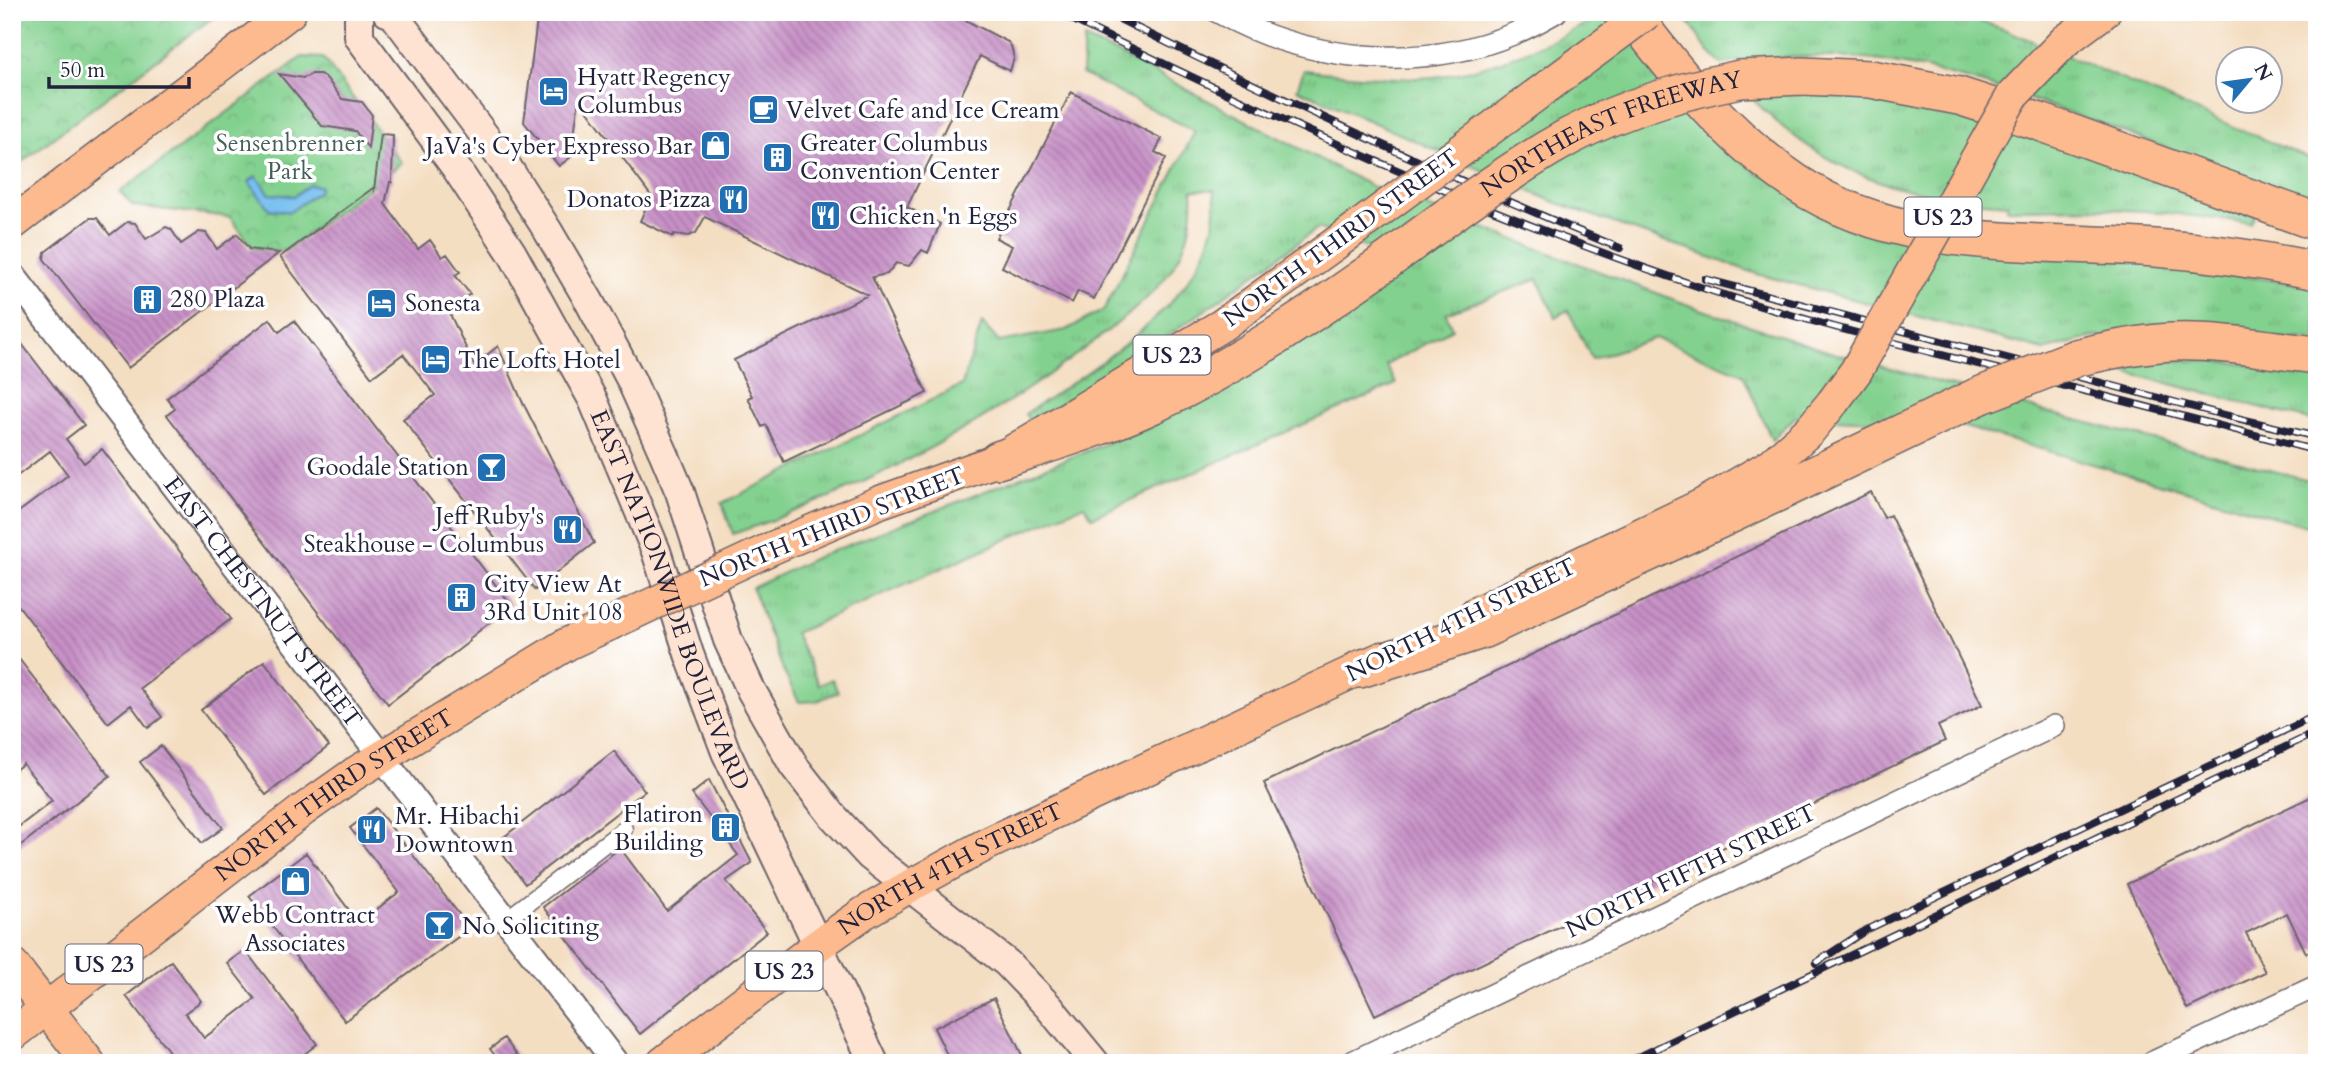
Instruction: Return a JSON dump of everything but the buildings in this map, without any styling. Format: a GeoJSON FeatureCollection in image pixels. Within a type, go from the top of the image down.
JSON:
{"type":"FeatureCollection","features":[{"type":"Feature","properties":{"kind":"highway"},"geometry":{"type":"LineString","coordinates":[[1630,12],[1659,51],[1713,113],[1750,148],[1796,183],[1861,214],[1937,234],[1990,240],[2155,248],[2251,258],[2317,271]]}},
{"type":"Feature","properties":{"kind":"highway"},"geometry":{"type":"LineString","coordinates":[[1662,12],[1732,103],[1763,132],[1799,159],[1835,180],[1876,198],[1908,208],[1946,215],[2221,232],[2317,249]]}},
{"type":"Feature","properties":{"kind":"highway","name":"NORTHEAST FREEWAY"},"geometry":{"type":"LineString","coordinates":[[998,460],[1112,422],[1194,384],[1252,353],[1498,181],[1592,125],[1691,88],[1740,79],[1802,76],[1871,79],[1959,96],[2040,122],[2317,222]]}},
{"type":"Feature","properties":{"kind":"highway"},"geometry":{"type":"LineString","coordinates":[[1360,669],[1482,630],[1979,396],[2076,358],[2122,347],[2173,342],[2230,345],[2317,355]]}},
{"type":"Feature","properties":{"kind":"main road"},"geometry":{"type":"LineString","coordinates":[[12,224],[290,12]]}},
{"type":"Feature","properties":{"kind":"main road","name":"EAST NATIONWIDE BOULEVARD"},"geometry":{"type":"LineString","coordinates":[[359,12],[359,37],[456,168],[512,253],[593,400],[656,551],[726,752],[874,1063]]}},
{"type":"Feature","properties":{"kind":"main road","name":"EAST NATIONWIDE BOULEVARD"},"geometry":{"type":"LineString","coordinates":[[387,12],[393,14],[502,159],[589,300],[631,380],[680,492],[728,640],[751,690],[809,788],[870,856],[1007,963],[1049,1007],[1095,1063]]}},
{"type":"Feature","properties":{"kind":"main road","name":"NORTH THIRD STREET"},"geometry":{"type":"LineString","coordinates":[[12,1035],[303,810],[382,757],[567,644],[772,548],[880,502],[998,460],[1222,325],[1648,12]]}},
{"type":"Feature","properties":{"kind":"main road","name":"NORTH 4TH STREET"},"geometry":{"type":"LineString","coordinates":[[663,1063],[817,946],[864,913],[910,886],[1007,834],[1702,505],[1772,464],[1810,429],[1856,371],[2014,95],[2065,41],[2104,12]]}},
{"type":"Feature","properties":{"kind":"main road"},"geometry":{"type":"LineString","coordinates":[[699,680],[726,675],[751,690]]}},
{"type":"Feature","properties":{"kind":"main road"},"geometry":{"type":"LineString","coordinates":[[12,964],[89,1063]]}},
{"type":"Feature","properties":{"kind":"street"},"geometry":{"type":"LineString","coordinates":[[1218,12],[1238,23],[1308,48],[1380,57],[1425,55],[1476,46],[1514,34],[1556,12]]}},
{"type":"Feature","properties":{"kind":"street","name":"EAST CHESTNUT STREET"},"geometry":{"type":"LineString","coordinates":[[12,274],[616,1063]]}},
{"type":"Feature","properties":{"kind":"street","name":"NORTH FIFTH STREET"},"geometry":{"type":"LineString","coordinates":[[1350,1063],[2054,726]]}},
{"type":"Feature","properties":{"kind":"street"},"geometry":{"type":"LineString","coordinates":[[507,919],[624,829]]}},
{"type":"Feature","properties":{"kind":"street"},"geometry":{"type":"LineString","coordinates":[[2151,1063],[2317,986]]}},
{"type":"Feature","properties":{"kind":"green space"},"geometry":{"type":"Polygon","coordinates":[[[12,12],[220,12],[12,169],[12,12]]]}},
{"type":"Feature","properties":{"kind":"green space"},"geometry":{"type":"Polygon","coordinates":[[[1596,12],[1612,12],[1756,173],[2102,257],[2317,286],[2317,340],[2094,337],[2044,350],[1757,274],[1552,201],[1297,89],[1304,70],[1417,78],[1486,66],[1557,38],[1598,17],[1596,12]]]}},
{"type":"Feature","properties":{"kind":"green space"},"geometry":{"type":"Polygon","coordinates":[[[1682,12],[1953,12],[2006,30],[2317,162],[2317,202],[2041,103],[1980,83],[1917,67],[1821,56],[1721,64],[1708,51],[1682,12]]]}},
{"type":"Feature","properties":{"kind":"green space"},"geometry":{"type":"Polygon","coordinates":[[[1084,39],[1119,54],[1371,186],[1694,307],[1833,353],[2317,482],[2317,529],[1958,425],[1795,417],[1772,440],[1743,374],[1655,338],[1592,359],[1568,310],[1555,317],[1538,279],[1446,313],[1452,329],[1386,365],[1396,384],[1092,517],[1084,505],[795,633],[819,685],[832,679],[838,692],[817,701],[799,702],[784,672],[752,588],[815,558],[1140,430],[1408,264],[1318,228],[1204,311],[1099,382],[1030,421],[1025,414],[1120,349],[1151,322],[1179,292],[1201,260],[1213,226],[1214,190],[1192,190],[1189,232],[1171,270],[1143,301],[1089,345],[1006,403],[918,454],[827,498],[733,534],[722,503],[962,385],[982,323],[999,342],[1066,330],[1104,310],[1195,131],[1082,74],[1084,39]]]}},
{"type":"Feature","properties":{"kind":"green space","name":"Sensenbrenner Park"},"geometry":{"type":"Polygon","coordinates":[[[302,57],[323,58],[402,163],[285,251],[253,248],[230,217],[133,206],[120,192],[302,57]]]}},
{"type":"Feature","properties":{"kind":"green space"},"geometry":{"type":"Polygon","coordinates":[[[1833,91],[1920,104],[2026,131],[2255,214],[2251,223],[2160,212],[2090,208],[2007,209],[2007,204],[1932,195],[1898,187],[1835,163],[1806,145],[1749,95],[1833,91]]]}},
{"type":"Feature","properties":{"kind":"green space"},"geometry":{"type":"Polygon","coordinates":[[[2210,360],[2317,373],[2317,422],[2113,369],[2159,361],[2210,360]]]}},
{"type":"Feature","properties":{"kind":"water"},"geometry":{"type":"Polygon","coordinates":[[[256,176],[270,194],[294,196],[309,185],[320,186],[319,191],[290,212],[269,209],[249,182],[256,176]]]}},
{"type":"Feature","properties":{"kind":"railway"},"geometry":{"type":"LineString","coordinates":[[1057,12],[1214,88],[1374,160],[1535,227],[1700,287],[1865,335],[2317,451]]}},
{"type":"Feature","properties":{"kind":"railway"},"geometry":{"type":"LineString","coordinates":[[1105,12],[1360,135],[1620,248]]}},
{"type":"Feature","properties":{"kind":"railway"},"geometry":{"type":"LineString","coordinates":[[1705,279],[2317,437]]}},
{"type":"Feature","properties":{"kind":"railway"},"geometry":{"type":"LineString","coordinates":[[1816,963],[1866,930],[2317,715]]}},
{"type":"Feature","properties":{"kind":"railway"},"geometry":{"type":"LineString","coordinates":[[1626,1063],[2317,732]]}},
{"type":"Feature","properties":{"kind":"place","name":"Hyatt Regency Columbus"},"geometry":{"type":"Point","coordinates":[554,91]}},
{"type":"Feature","properties":{"kind":"place","name":"Velvet Cafe and Ice Cream"},"geometry":{"type":"Point","coordinates":[763,110]}},
{"type":"Feature","properties":{"kind":"place","name":"JaVa's Cyber Expresso Bar"},"geometry":{"type":"Point","coordinates":[715,146]}},
{"type":"Feature","properties":{"kind":"place","name":"Greater Columbus Convention Center"},"geometry":{"type":"Point","coordinates":[777,157]}},
{"type":"Feature","properties":{"kind":"place","name":"Donatos Pizza"},"geometry":{"type":"Point","coordinates":[734,199]}},
{"type":"Feature","properties":{"kind":"place","name":"Chicken 'n Eggs"},"geometry":{"type":"Point","coordinates":[826,216]}},
{"type":"Feature","properties":{"kind":"place","name":"280 Plaza"},"geometry":{"type":"Point","coordinates":[147,299]}},
{"type":"Feature","properties":{"kind":"place","name":"Sonesta"},"geometry":{"type":"Point","coordinates":[382,303]}},
{"type":"Feature","properties":{"kind":"place","name":"The Lofts Hotel"},"geometry":{"type":"Point","coordinates":[435,360]}},
{"type":"Feature","properties":{"kind":"place","name":"Goodale Station"},"geometry":{"type":"Point","coordinates":[492,467]}},
{"type":"Feature","properties":{"kind":"place","name":"Jeff Ruby's Steakhouse - Columbus"},"geometry":{"type":"Point","coordinates":[567,530]}},
{"type":"Feature","properties":{"kind":"place","name":"City View At 3Rd Unit 108"},"geometry":{"type":"Point","coordinates":[461,598]}},
{"type":"Feature","properties":{"kind":"place","name":"Flatiron Building"},"geometry":{"type":"Point","coordinates":[726,828]}},
{"type":"Feature","properties":{"kind":"place","name":"Mr. Hibachi Downtown"},"geometry":{"type":"Point","coordinates":[372,830]}},
{"type":"Feature","properties":{"kind":"place","name":"Webb Contract Associates"},"geometry":{"type":"Point","coordinates":[295,881]}},
{"type":"Feature","properties":{"kind":"place","name":"No Soliciting"},"geometry":{"type":"Point","coordinates":[439,926]}}]}
